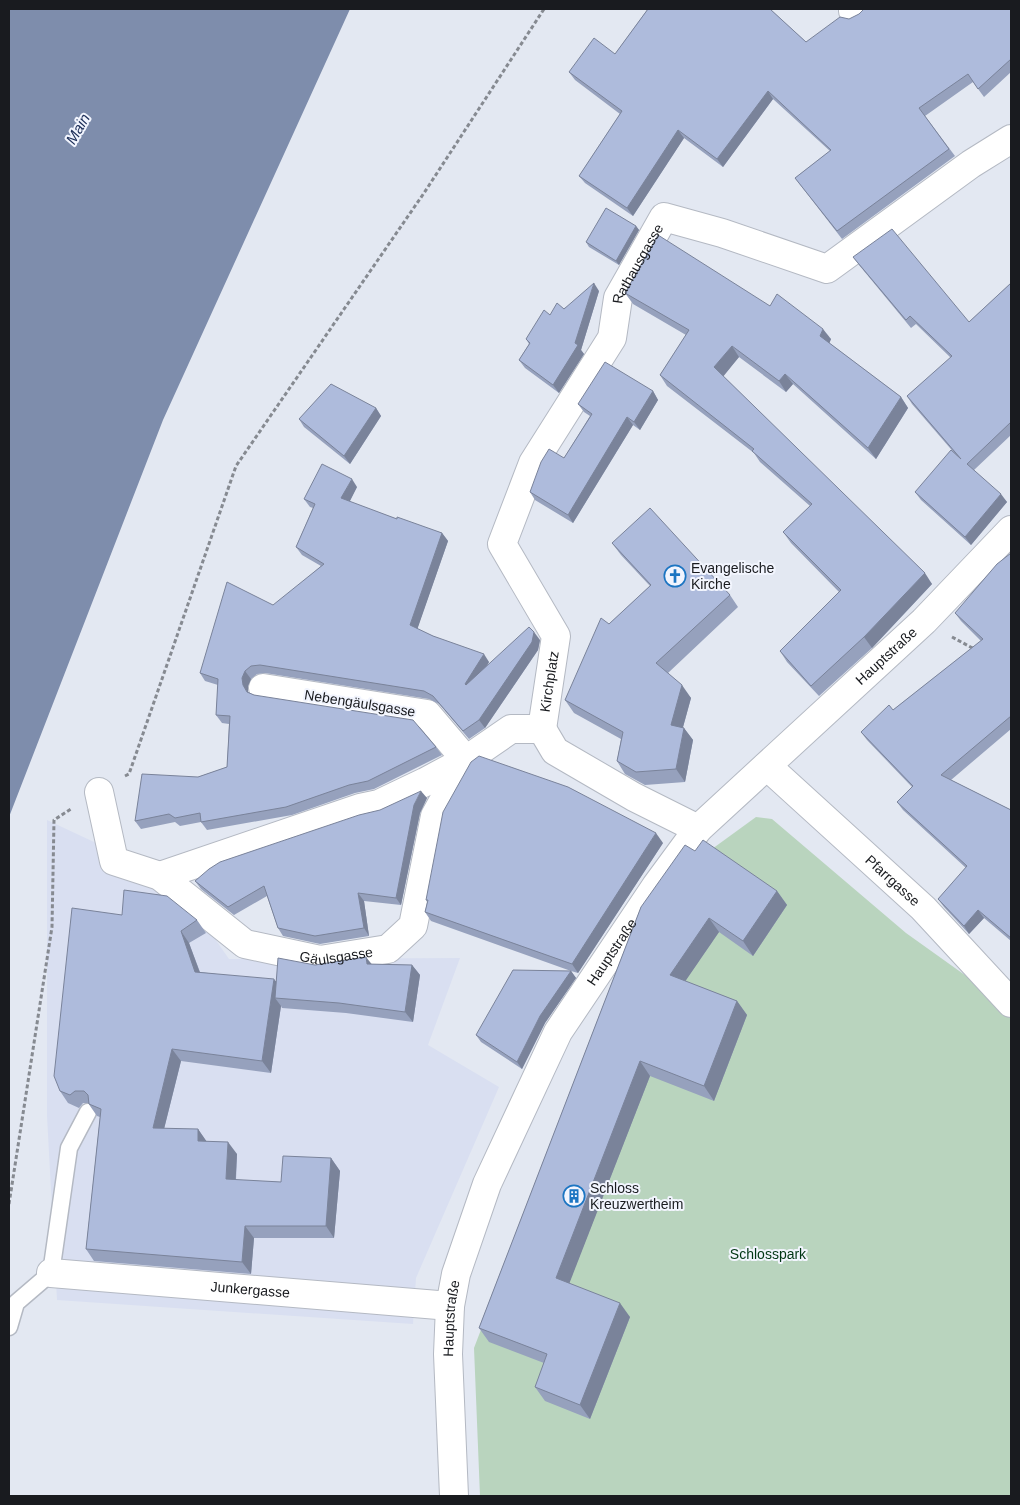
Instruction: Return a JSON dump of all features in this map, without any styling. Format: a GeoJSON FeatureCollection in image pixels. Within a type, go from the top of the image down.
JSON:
{"type":"FeatureCollection","features":[{"type":"Feature","properties":{"kind":"street","name":"Rathausgasse"},"geometry":{"type":"LineString","coordinates":[[556,636],[502,544],[533,462],[612,338],[618,298],[664,217],[722,233],[827,269],[971,164],[1011,139]]}},
{"type":"Feature","properties":{"kind":"street","name":"Hauptstraße"},"geometry":{"type":"LineString","coordinates":[[454,1496],[448,1354],[450,1306],[456,1274],[487,1184],[558,1032],[656,886],[698,829],[924,622],[1011,530]]}},
{"type":"Feature","properties":{"kind":"street","name":"Kirchplatz"},"geometry":{"type":"LineString","coordinates":[[542,729],[556,636]]}},
{"type":"Feature","properties":{"kind":"street","name":"Nebengäulsgasse"},"geometry":{"type":"LineString","coordinates":[[263,688],[427,714],[466,760]]}},
{"type":"Feature","properties":{"kind":"street","name":"Gäulsgasse"},"geometry":{"type":"LineString","coordinates":[[160,876],[360,808],[379,804],[466,760],[511,728],[542,729]]}},
{"type":"Feature","properties":{"kind":"street"},"geometry":{"type":"LineString","coordinates":[[542,729],[555,751],[634,797],[698,829]]}},
{"type":"Feature","properties":{"kind":"street","name":"Gäulsgasse"},"geometry":{"type":"LineString","coordinates":[[99,792],[114,861],[160,876],[245,944],[320,960],[388,949],[413,926],[435,816],[466,760]]}},
{"type":"Feature","properties":{"kind":"street","name":"Pfarrgasse"},"geometry":{"type":"LineString","coordinates":[[767,766],[923,908],[1011,1003]]}},
{"type":"Feature","properties":{"kind":"street","name":"Junkergasse"},"geometry":{"type":"LineString","coordinates":[[51,1273],[450,1306]]}},
{"type":"Feature","properties":{"kind":"lane"},"geometry":{"type":"LineString","coordinates":[[9,1327],[16,1303],[51,1273],[69,1148],[88,1112]]}},
{"type":"Feature","properties":{"kind":"path"},"geometry":{"type":"LineString","coordinates":[[9,1204],[52,927],[54,820],[129,774],[236,466],[424,193],[544,9]]}},
{"type":"Feature","properties":{"kind":"path"},"geometry":{"type":"LineString","coordinates":[[924,622],[981,652]]}},
{"type":"Feature","properties":{"kind":"shaded area"},"geometry":{"type":"Polygon","coordinates":[[[47,820],[173,879],[229,959],[460,958],[428,1045],[499,1087],[416,1278],[413,1324],[57,1300],[47,1116],[47,820]]]}},
{"type":"Feature","properties":{"kind":"green space","name":"Schlosspark"},"geometry":{"type":"Polygon","coordinates":[[[756,817],[772,819],[906,933],[1011,1008],[1011,1496],[480,1496],[474,1348],[607,1000],[712,849],[756,817]]]}},
{"type":"Feature","properties":{"kind":"water","name":"Main"},"geometry":{"type":"Polygon","coordinates":[[[9,9],[350,9],[163,420],[9,817],[9,9]]]}},
{"type":"Feature","properties":{"kind":"building"},"geometry":{"type":"Polygon","coordinates":[[[648,9],[770,9],[806,42],[840,17],[849,19],[864,9],[1011,9],[1011,59],[978,89],[968,74],[919,108],[949,149],[837,231],[795,178],[831,150],[768,91],[717,159],[678,130],[627,208],[579,176],[622,111],[569,72],[594,38],[615,54],[648,9]]]}},
{"type":"Feature","properties":{"kind":"building"},"geometry":{"type":"Polygon","coordinates":[[[606,208],[636,226],[616,261],[586,242],[606,208]]]}},
{"type":"Feature","properties":{"kind":"building"},"geometry":{"type":"Polygon","coordinates":[[[892,229],[969,322],[1011,283],[1011,422],[967,464],[1001,494],[965,537],[915,492],[951,450],[961,459],[907,396],[952,356],[910,316],[906,320],[853,257],[892,229]]]}},
{"type":"Feature","properties":{"kind":"building"},"geometry":{"type":"Polygon","coordinates":[[[658,235],[770,306],[777,294],[823,329],[820,336],[901,397],[868,448],[785,374],[779,381],[732,346],[714,367],[925,573],[864,637],[811,686],[780,651],[841,590],[783,532],[812,504],[752,451],[754,449],[660,375],[689,330],[625,293],[658,235]]]}},
{"type":"Feature","properties":{"kind":"building"},"geometry":{"type":"Polygon","coordinates":[[[594,283],[575,343],[578,345],[553,385],[519,360],[530,343],[526,339],[544,310],[550,315],[557,303],[564,309],[594,283]]]}},
{"type":"Feature","properties":{"kind":"building"},"geometry":{"type":"Polygon","coordinates":[[[605,362],[653,391],[634,422],[627,417],[568,515],[530,492],[541,462],[549,449],[564,458],[592,414],[578,404],[605,362]]]}},
{"type":"Feature","properties":{"kind":"building"},"geometry":{"type":"Polygon","coordinates":[[[331,384],[376,408],[344,456],[299,419],[331,384]]]}},
{"type":"Feature","properties":{"kind":"building"},"geometry":{"type":"Polygon","coordinates":[[[322,464],[352,479],[341,498],[397,519],[397,517],[442,533],[410,625],[433,636],[484,654],[466,685],[529,627],[534,632],[532,642],[479,720],[463,731],[433,696],[424,691],[260,665],[251,666],[245,671],[242,678],[247,692],[254,695],[413,720],[436,747],[368,781],[349,785],[286,807],[201,822],[200,813],[175,818],[169,814],[135,821],[142,774],[198,777],[227,767],[230,716],[216,715],[218,679],[200,673],[227,582],[273,605],[324,564],[296,547],[315,504],[304,499],[322,464]]]}},
{"type":"Feature","properties":{"kind":"building"},"geometry":{"type":"Polygon","coordinates":[[[650,508],[730,595],[656,663],[682,685],[671,725],[684,728],[676,769],[636,772],[617,761],[623,732],[565,700],[601,618],[609,624],[651,585],[612,543],[650,508]]]}},
{"type":"Feature","properties":{"kind":"building"},"geometry":{"type":"Polygon","coordinates":[[[1011,553],[1011,716],[941,775],[1011,810],[1011,938],[978,910],[964,926],[938,899],[967,866],[897,802],[913,786],[861,732],[889,705],[893,710],[983,639],[955,613],[997,564],[1011,553]]]}},
{"type":"Feature","properties":{"kind":"building"},"geometry":{"type":"Polygon","coordinates":[[[479,756],[568,787],[656,833],[572,964],[425,912],[443,812],[471,762],[479,756]]]}},
{"type":"Feature","properties":{"kind":"building"},"geometry":{"type":"Polygon","coordinates":[[[421,791],[414,805],[396,898],[358,893],[364,928],[315,936],[278,928],[264,886],[228,907],[195,881],[220,862],[359,815],[380,810],[421,791]]]}},
{"type":"Feature","properties":{"kind":"building"},"geometry":{"type":"Polygon","coordinates":[[[703,840],[777,891],[743,941],[709,918],[670,975],[737,1001],[704,1086],[640,1061],[556,1278],[620,1303],[580,1405],[535,1387],[547,1354],[479,1328],[641,907],[685,845],[695,851],[703,840]]]}},
{"type":"Feature","properties":{"kind":"building"},"geometry":{"type":"Polygon","coordinates":[[[124,890],[167,896],[197,920],[181,931],[195,972],[274,979],[262,1061],[172,1049],[153,1128],[198,1129],[198,1141],[228,1142],[226,1179],[281,1182],[283,1156],[331,1158],[326,1226],[245,1226],[242,1262],[86,1249],[101,1109],[89,1104],[88,1095],[84,1091],[75,1091],[70,1095],[60,1091],[54,1076],[72,908],[122,915],[124,890]]]}},
{"type":"Feature","properties":{"kind":"building"},"geometry":{"type":"Polygon","coordinates":[[[366,957],[367,964],[412,965],[405,1012],[339,1003],[275,998],[278,958],[315,965],[366,957]]]}},
{"type":"Feature","properties":{"kind":"building"},"geometry":{"type":"Polygon","coordinates":[[[513,970],[571,971],[540,1016],[517,1062],[476,1035],[513,970]]]}},
{"type":"Feature","properties":{"kind":"place","name":"Evangelische Kirche"},"geometry":{"type":"Point","coordinates":[675,576]}},
{"type":"Feature","properties":{"kind":"place","name":"Schloss Kreuzwertheim"},"geometry":{"type":"Point","coordinates":[574,1196]}}]}
